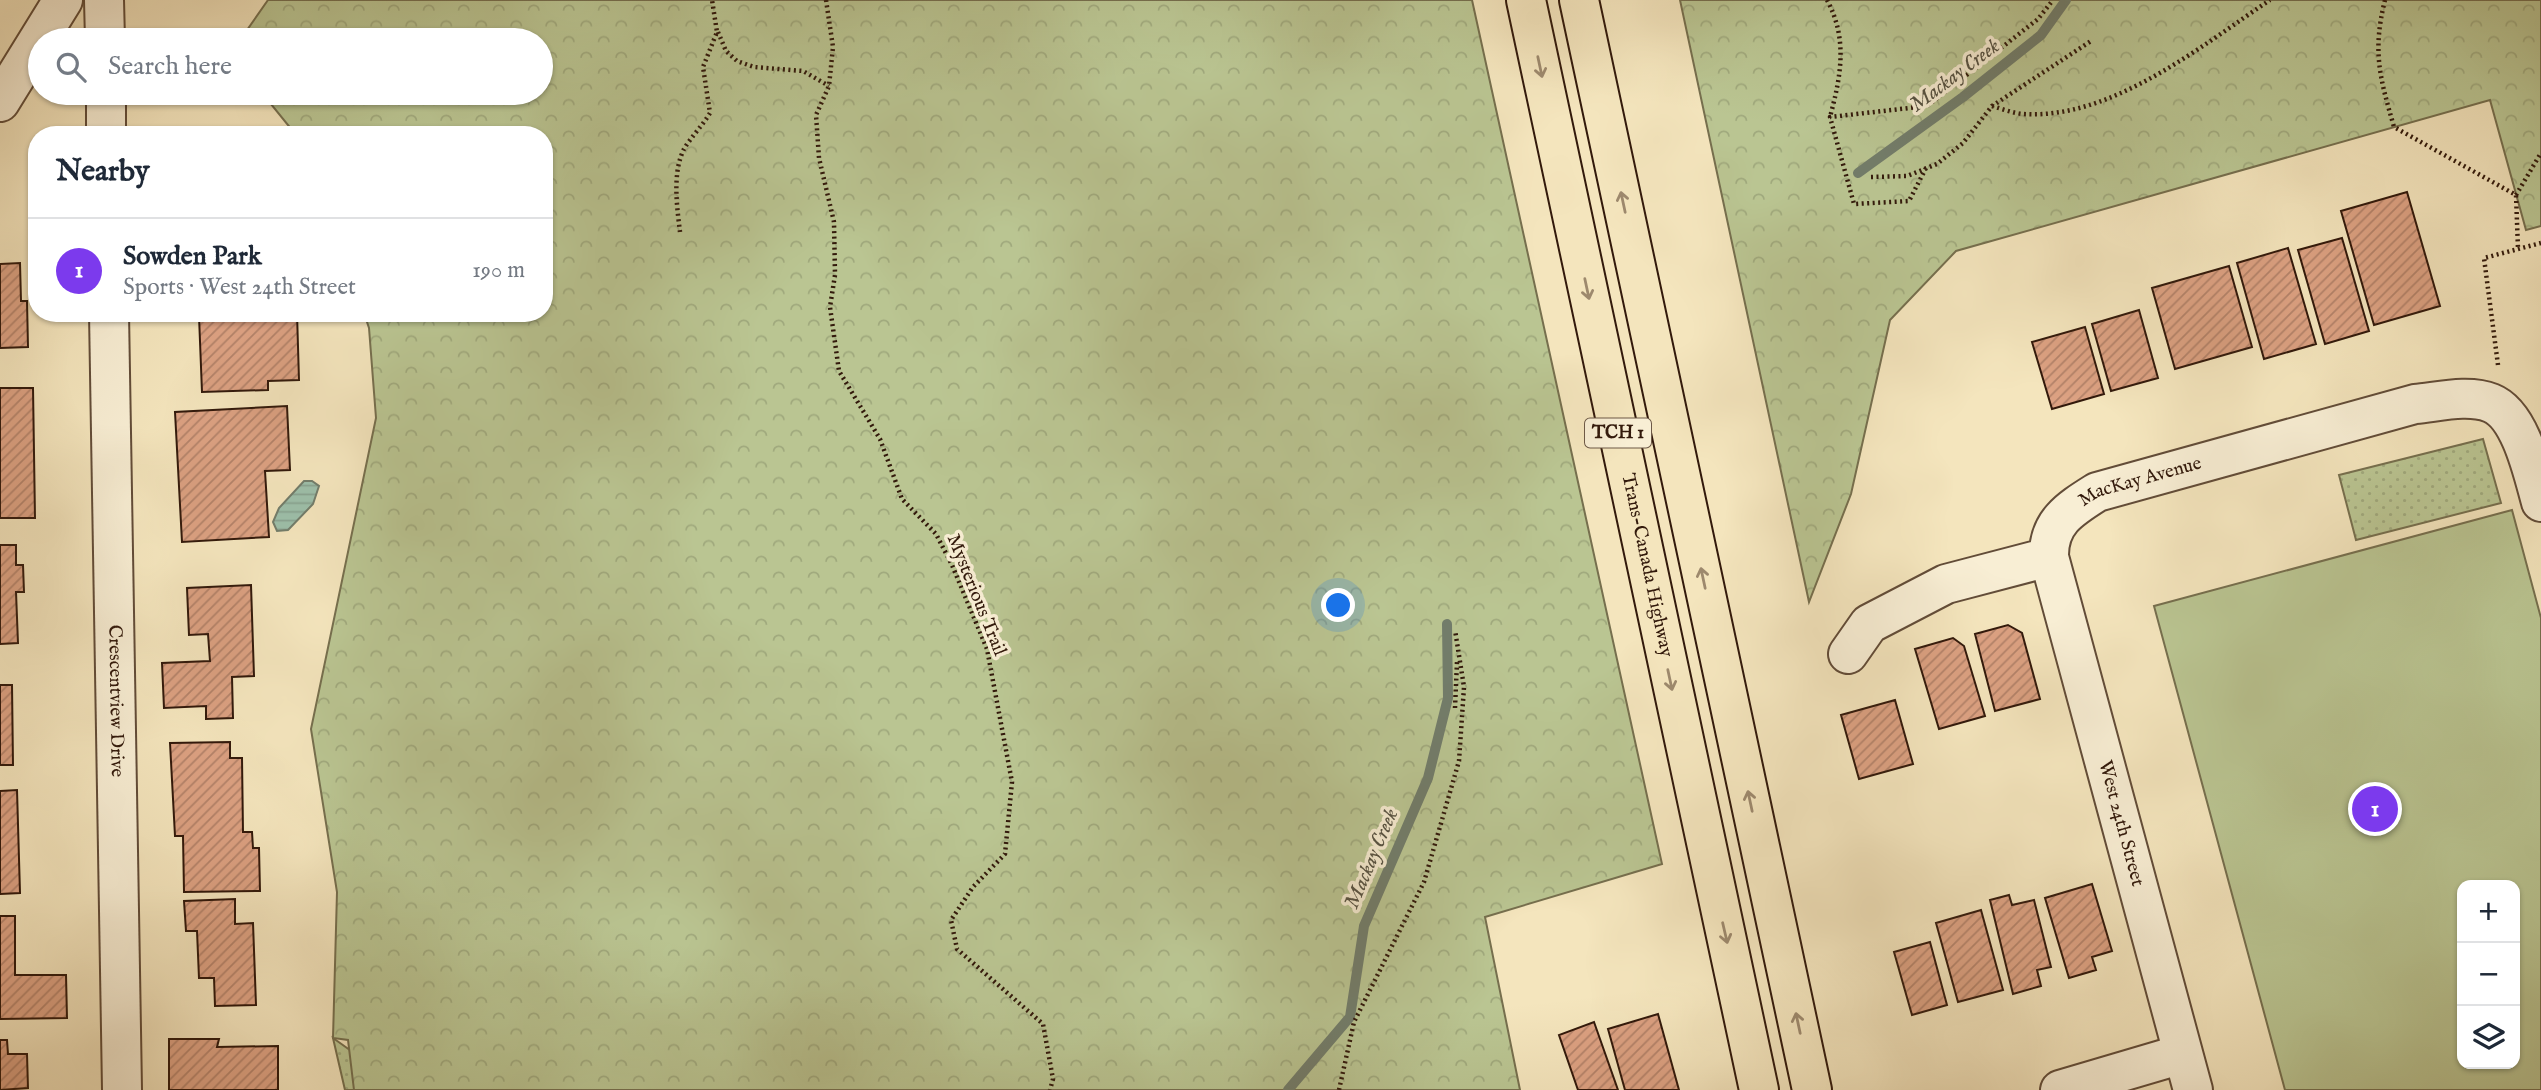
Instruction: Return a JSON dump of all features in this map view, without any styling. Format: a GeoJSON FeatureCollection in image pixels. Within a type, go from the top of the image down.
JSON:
{"type":"FeatureCollection","features":[{"type":"Feature","properties":{"kind":"highway","name":"Trans-Canada Highway"},"geometry":{"type":"LineString","coordinates":[[1526,0],[1759,1090]]}},
{"type":"Feature","properties":{"kind":"highway","name":"TCH 1"},"geometry":{"type":"LineString","coordinates":[[1579,0],[1812,1090]]}},
{"type":"Feature","properties":{"kind":"street"},"geometry":{"type":"LineString","coordinates":[[45,28],[62,0]]}},
{"type":"Feature","properties":{"kind":"street"},"geometry":{"type":"LineString","coordinates":[[104,0],[105,28]]}},
{"type":"Feature","properties":{"kind":"street"},"geometry":{"type":"LineString","coordinates":[[0,102],[28,56]]}},
{"type":"Feature","properties":{"kind":"street"},"geometry":{"type":"LineString","coordinates":[[106,105],[106,126]]}},
{"type":"Feature","properties":{"kind":"street","name":"Crescentview Drive"},"geometry":{"type":"LineString","coordinates":[[109,322],[122,1090]]}},
{"type":"Feature","properties":{"kind":"street","name":"MacKay Avenue"},"geometry":{"type":"LineString","coordinates":[[2049,557],[2049,538],[2059,522],[2075,506],[2097,492],[2415,404],[2461,399],[2492,403]]}},
{"type":"Feature","properties":{"kind":"street"},"geometry":{"type":"LineString","coordinates":[[2492,403],[2512,423],[2528,453],[2541,502]]}},
{"type":"Feature","properties":{"kind":"street"},"geometry":{"type":"LineString","coordinates":[[1848,654],[1870,624],[1946,584],[2049,557]]}},
{"type":"Feature","properties":{"kind":"street","name":"West 24th Street"},"geometry":{"type":"LineString","coordinates":[[2049,557],[2188,1072]]}},
{"type":"Feature","properties":{"kind":"street"},"geometry":{"type":"LineString","coordinates":[[2060,1090],[2188,1072]]}},
{"type":"Feature","properties":{"kind":"path"},"geometry":{"type":"LineString","coordinates":[[712,0],[717,32],[726,51],[737,61],[754,67],[803,71],[829,86]]}},
{"type":"Feature","properties":{"kind":"path","name":"Mysterious Trail"},"geometry":{"type":"LineString","coordinates":[[826,0],[833,47],[829,86],[816,115],[819,158],[834,222],[835,275],[830,307],[839,371],[880,439],[902,499],[936,534],[953,565],[987,649],[1012,782],[1005,854],[973,887],[951,920],[957,949],[1043,1024],[1053,1079],[1050,1090]]}},
{"type":"Feature","properties":{"kind":"path"},"geometry":{"type":"LineString","coordinates":[[1827,0],[1839,29],[1843,53],[1830,117],[1854,204],[1909,201],[1926,168]]}},
{"type":"Feature","properties":{"kind":"path"},"geometry":{"type":"LineString","coordinates":[[1830,117],[1927,106],[2038,19],[2053,0]]}},
{"type":"Feature","properties":{"kind":"path"},"geometry":{"type":"LineString","coordinates":[[1992,106],[2023,114],[2058,111],[2127,92],[2270,0]]}},
{"type":"Feature","properties":{"kind":"path"},"geometry":{"type":"LineString","coordinates":[[2385,0],[2378,26],[2378,71],[2394,127],[2516,194]]}},
{"type":"Feature","properties":{"kind":"path"},"geometry":{"type":"LineString","coordinates":[[680,232],[676,204],[678,173],[684,149],[710,113],[703,67],[717,32]]}},
{"type":"Feature","properties":{"kind":"path"},"geometry":{"type":"LineString","coordinates":[[1871,177],[1907,176],[1937,164],[1963,143],[1992,106],[2091,41]]}},
{"type":"Feature","properties":{"kind":"path"},"geometry":{"type":"LineString","coordinates":[[2518,249],[2516,194],[2541,153]]}},
{"type":"Feature","properties":{"kind":"path"},"geometry":{"type":"LineString","coordinates":[[2492,403],[2499,358],[2484,257],[2541,243]]}},
{"type":"Feature","properties":{"kind":"path"},"geometry":{"type":"LineString","coordinates":[[1339,1090],[1354,1021],[1424,882],[1459,761],[1464,687],[1455,630],[1458,676],[1455,708]]}},
{"type":"Feature","properties":{"kind":"green space"},"geometry":{"type":"Polygon","coordinates":[[[268,0],[1472,0],[1662,864],[1485,917],[1520,1090],[354,1090],[348,1040],[333,1038],[337,892],[311,729],[376,418],[367,322],[553,322],[553,126],[289,126],[272,105],[553,105],[553,28],[248,28],[268,0]]]}},
{"type":"Feature","properties":{"kind":"green space"},"geometry":{"type":"Polygon","coordinates":[[[1680,0],[2541,0],[2541,226],[2526,230],[2490,100],[1956,251],[1890,320],[1851,494],[1809,602],[1680,0]]]}},
{"type":"Feature","properties":{"kind":"green space"},"geometry":{"type":"Polygon","coordinates":[[[2483,439],[2501,503],[2356,540],[2339,475],[2483,439]]]}},
{"type":"Feature","properties":{"kind":"green space"},"geometry":{"type":"Polygon","coordinates":[[[2512,510],[2541,618],[2541,1090],[2285,1090],[2154,606],[2512,510]]]}},
{"type":"Feature","properties":{"kind":"green space"},"geometry":{"type":"Polygon","coordinates":[[[333,1038],[406,1090],[345,1090],[333,1038]]]}},
{"type":"Feature","properties":{"kind":"shaded area"},"geometry":{"type":"Polygon","coordinates":[[[304,481],[312,481],[319,486],[313,504],[288,530],[277,531],[273,522],[279,508],[304,481]]]}},
{"type":"Feature","properties":{"kind":"building"},"geometry":{"type":"Polygon","coordinates":[[[2407,192],[2440,306],[2374,325],[2341,211],[2407,192]]]}},
{"type":"Feature","properties":{"kind":"building"},"geometry":{"type":"Polygon","coordinates":[[[2342,238],[2369,331],[2325,344],[2298,250],[2342,238]]]}},
{"type":"Feature","properties":{"kind":"building"},"geometry":{"type":"Polygon","coordinates":[[[2288,248],[2316,344],[2264,359],[2237,263],[2288,248]]]}},
{"type":"Feature","properties":{"kind":"building"},"geometry":{"type":"Polygon","coordinates":[[[20,263],[21,301],[27,301],[28,347],[0,348],[0,264],[20,263]]]}},
{"type":"Feature","properties":{"kind":"building"},"geometry":{"type":"Polygon","coordinates":[[[2229,266],[2252,347],[2175,369],[2152,288],[2229,266]]]}},
{"type":"Feature","properties":{"kind":"building"},"geometry":{"type":"Polygon","coordinates":[[[2139,310],[2158,378],[2111,391],[2092,324],[2139,310]]]}},
{"type":"Feature","properties":{"kind":"building"},"geometry":{"type":"Polygon","coordinates":[[[199,322],[297,322],[299,380],[268,381],[268,390],[202,392],[199,322]]]}},
{"type":"Feature","properties":{"kind":"building"},"geometry":{"type":"Polygon","coordinates":[[[2085,327],[2104,394],[2052,409],[2032,342],[2085,327]]]}},
{"type":"Feature","properties":{"kind":"building"},"geometry":{"type":"Polygon","coordinates":[[[0,388],[33,388],[35,518],[0,518],[0,388]]]}},
{"type":"Feature","properties":{"kind":"building"},"geometry":{"type":"Polygon","coordinates":[[[287,406],[290,470],[265,471],[269,537],[182,542],[175,412],[287,406]]]}},
{"type":"Feature","properties":{"kind":"building"},"geometry":{"type":"Polygon","coordinates":[[[0,545],[16,545],[16,565],[23,565],[24,592],[16,592],[18,643],[0,644],[0,545]]]}},
{"type":"Feature","properties":{"kind":"building"},"geometry":{"type":"Polygon","coordinates":[[[251,585],[254,676],[232,677],[233,718],[206,719],[206,706],[164,708],[162,663],[210,661],[208,634],[189,635],[187,588],[251,585]]]}},
{"type":"Feature","properties":{"kind":"building"},"geometry":{"type":"Polygon","coordinates":[[[2008,625],[2022,633],[2040,699],[1995,711],[1975,634],[2008,625]]]}},
{"type":"Feature","properties":{"kind":"building"},"geometry":{"type":"Polygon","coordinates":[[[1953,638],[1964,646],[1985,716],[1939,729],[1915,649],[1953,638]]]}},
{"type":"Feature","properties":{"kind":"building"},"geometry":{"type":"Polygon","coordinates":[[[0,685],[12,685],[13,765],[0,765],[0,685]]]}},
{"type":"Feature","properties":{"kind":"building"},"geometry":{"type":"Polygon","coordinates":[[[1895,700],[1913,764],[1859,779],[1841,715],[1895,700]]]}},
{"type":"Feature","properties":{"kind":"building"},"geometry":{"type":"Polygon","coordinates":[[[230,742],[230,758],[242,758],[243,832],[252,832],[253,848],[259,848],[260,891],[184,892],[183,836],[175,836],[170,743],[230,742]]]}},
{"type":"Feature","properties":{"kind":"building"},"geometry":{"type":"Polygon","coordinates":[[[17,790],[20,893],[0,894],[0,791],[17,790]]]}},
{"type":"Feature","properties":{"kind":"building"},"geometry":{"type":"Polygon","coordinates":[[[2092,884],[2112,951],[2092,957],[2096,970],[2069,978],[2045,898],[2092,884]]]}},
{"type":"Feature","properties":{"kind":"building"},"geometry":{"type":"Polygon","coordinates":[[[2009,895],[2012,905],[2034,900],[2051,967],[2037,970],[2041,986],[2013,994],[1990,900],[2009,895]]]}},
{"type":"Feature","properties":{"kind":"building"},"geometry":{"type":"Polygon","coordinates":[[[235,899],[235,924],[253,923],[256,1005],[215,1006],[214,978],[199,978],[197,931],[186,931],[184,901],[235,899]]]}},
{"type":"Feature","properties":{"kind":"building"},"geometry":{"type":"Polygon","coordinates":[[[1981,910],[2003,990],[1958,1002],[1936,923],[1981,910]]]}},
{"type":"Feature","properties":{"kind":"building"},"geometry":{"type":"Polygon","coordinates":[[[0,916],[15,916],[15,975],[66,975],[67,1018],[0,1019],[0,916]]]}},
{"type":"Feature","properties":{"kind":"building"},"geometry":{"type":"Polygon","coordinates":[[[1930,942],[1947,1005],[1912,1015],[1894,952],[1930,942]]]}},
{"type":"Feature","properties":{"kind":"building"},"geometry":{"type":"Polygon","coordinates":[[[1658,1014],[1679,1090],[1625,1090],[1608,1029],[1658,1014]]]}},
{"type":"Feature","properties":{"kind":"building"},"geometry":{"type":"Polygon","coordinates":[[[1594,1022],[1618,1090],[1578,1090],[1559,1035],[1594,1022]]]}},
{"type":"Feature","properties":{"kind":"building"},"geometry":{"type":"Polygon","coordinates":[[[169,1039],[219,1039],[217,1047],[278,1046],[278,1090],[169,1090],[169,1039]]]}},
{"type":"Feature","properties":{"kind":"building"},"geometry":{"type":"Polygon","coordinates":[[[0,1040],[7,1040],[8,1054],[27,1054],[28,1088],[0,1090],[0,1040]]]}},
{"type":"Feature","properties":{"kind":"waterway","name":"Mackay Creek"},"geometry":{"type":"LineString","coordinates":[[1858,173],[1963,97],[2041,35],[2066,0]]}},
{"type":"Feature","properties":{"kind":"waterway","name":"Mackay Creek"},"geometry":{"type":"LineString","coordinates":[[1288,1090],[1350,1017],[1364,926],[1428,778],[1448,698],[1447,624]]}},
{"type":"Feature","properties":{"kind":"place","name":"Sowden Park"},"geometry":{"type":"Point","coordinates":[2375,809]}}]}
